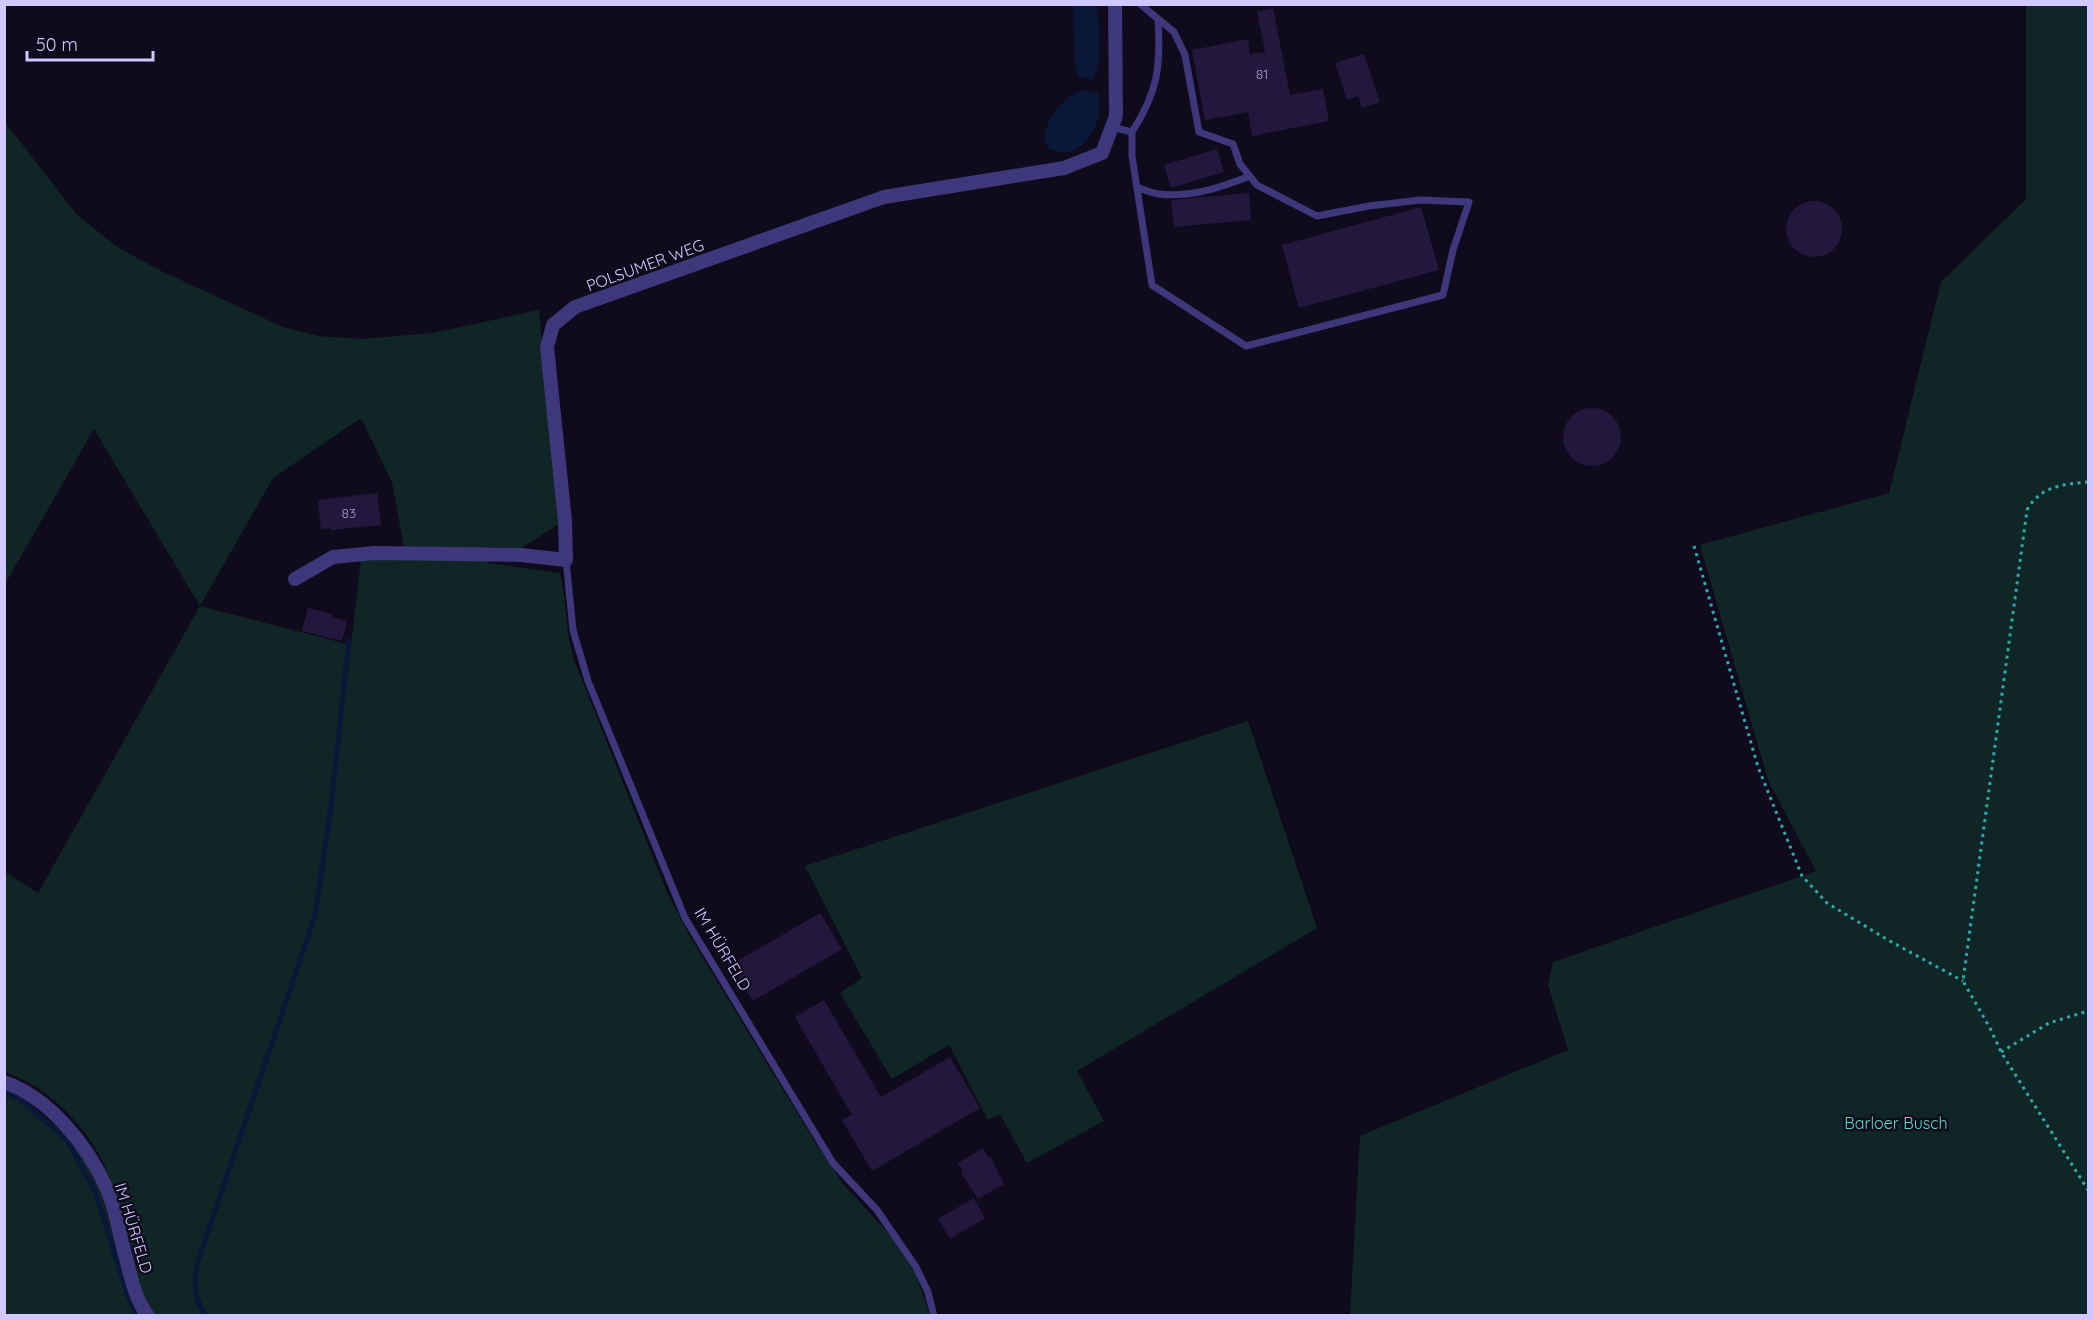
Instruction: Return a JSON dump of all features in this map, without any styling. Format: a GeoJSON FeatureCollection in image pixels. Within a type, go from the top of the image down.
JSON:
{"type":"FeatureCollection","features":[{"type":"Feature","properties":{"kind":"street","name":"POLSUMER WEG"},"geometry":{"type":"LineString","coordinates":[[566,560],[565,521],[547,347],[553,325],[575,307],[884,197],[1064,168],[1102,153],[1116,116],[1115,4]]}},
{"type":"Feature","properties":{"kind":"street"},"geometry":{"type":"LineString","coordinates":[[295,579],[333,557],[374,553],[521,555],[566,560]]}},
{"type":"Feature","properties":{"kind":"street","name":"IM HÜRFELD"},"geometry":{"type":"LineString","coordinates":[[4,1082],[19,1087],[57,1116],[91,1156],[108,1191],[136,1292],[148,1316]]}},
{"type":"Feature","properties":{"kind":"lane"},"geometry":{"type":"LineString","coordinates":[[1140,4],[1174,32],[1185,55],[1199,132],[1233,144],[1240,164],[1257,185],[1317,216],[1369,206],[1420,200],[1469,202],[1453,250],[1443,295],[1246,346],[1152,285],[1132,156],[1132,132],[1146,110],[1156,76],[1160,53],[1158,19]]}},
{"type":"Feature","properties":{"kind":"lane"},"geometry":{"type":"LineString","coordinates":[[1112,127],[1132,132]]}},
{"type":"Feature","properties":{"kind":"lane"},"geometry":{"type":"LineString","coordinates":[[1137,187],[1157,194],[1180,195],[1221,188],[1250,177]]}},
{"type":"Feature","properties":{"kind":"lane","name":"IM HÜRFELD"},"geometry":{"type":"LineString","coordinates":[[566,560],[573,630],[579,656],[685,918],[833,1163],[877,1210],[916,1267],[928,1292],[933,1316]]}},
{"type":"Feature","properties":{"kind":"path"},"geometry":{"type":"LineString","coordinates":[[1963,981],[2027,510],[2033,499],[2054,486],[2088,482]]}},
{"type":"Feature","properties":{"kind":"path"},"geometry":{"type":"LineString","coordinates":[[1694,546],[1758,767],[1802,876],[1827,903],[1963,981],[2001,1052],[2088,1190]]}},
{"type":"Feature","properties":{"kind":"path"},"geometry":{"type":"LineString","coordinates":[[2001,1052],[2049,1023],[2088,1011]]}},
{"type":"Feature","properties":{"kind":"green space","name":"Barloer Busch"},"geometry":{"type":"Polygon","coordinates":[[[2026,5],[2088,5],[2088,1315],[1350,1315],[1360,1136],[1568,1050],[1548,985],[1553,962],[1816,871],[1768,780],[1700,545],[1889,493],[1941,282],[2026,199],[2026,5]]]}},
{"type":"Feature","properties":{"kind":"green space"},"geometry":{"type":"Polygon","coordinates":[[[4,121],[77,215],[119,248],[161,271],[283,327],[318,336],[362,339],[433,333],[539,310],[559,524],[521,548],[487,547],[488,563],[560,573],[574,660],[666,890],[689,935],[815,1142],[844,1185],[891,1236],[916,1274],[930,1315],[156,1316],[145,1299],[135,1272],[112,1184],[92,1143],[68,1113],[53,1100],[38,1088],[5,1072],[5,872],[38,893],[200,606],[94,429],[5,584],[4,121]],[[361,418],[273,478],[200,606],[351,645],[361,560],[406,559],[392,482],[361,418]]]}},
{"type":"Feature","properties":{"kind":"green space"},"geometry":{"type":"Polygon","coordinates":[[[1248,721],[1317,928],[1077,1071],[1104,1121],[1027,1163],[1000,1114],[988,1120],[949,1045],[892,1079],[840,993],[862,978],[805,866],[1248,721]]]}},
{"type":"Feature","properties":{"kind":"green space"},"geometry":{"type":"Polygon","coordinates":[[[4,1089],[19,1096],[70,1137],[97,1180],[121,1262],[143,1315],[5,1315],[4,1089]]]}},
{"type":"Feature","properties":{"kind":"water"},"geometry":{"type":"Polygon","coordinates":[[[1073,5],[1097,5],[1099,53],[1093,79],[1079,77],[1075,67],[1073,5]]]}},
{"type":"Feature","properties":{"kind":"water"},"geometry":{"type":"Polygon","coordinates":[[[1085,90],[1098,93],[1100,104],[1095,128],[1089,138],[1081,146],[1071,151],[1060,152],[1048,148],[1045,140],[1046,131],[1054,113],[1069,98],[1085,90]]]}},
{"type":"Feature","properties":{"kind":"building"},"geometry":{"type":"Polygon","coordinates":[[[1273,8],[1290,95],[1323,89],[1329,121],[1252,136],[1248,112],[1205,120],[1192,50],[1248,39],[1250,54],[1265,52],[1257,11],[1273,8]]]}},
{"type":"Feature","properties":{"kind":"building"},"geometry":{"type":"Polygon","coordinates":[[[1364,54],[1380,102],[1362,108],[1358,96],[1347,100],[1335,63],[1364,54]]]}},
{"type":"Feature","properties":{"kind":"building"},"geometry":{"type":"Polygon","coordinates":[[[1217,149],[1224,172],[1171,188],[1164,165],[1217,149]]]}},
{"type":"Feature","properties":{"kind":"building"},"geometry":{"type":"Polygon","coordinates":[[[1249,193],[1251,220],[1174,227],[1171,200],[1249,193]]]}},
{"type":"Feature","properties":{"kind":"building"},"geometry":{"type":"Polygon","coordinates":[[[1814,201],[1825,203],[1834,209],[1840,218],[1842,229],[1840,240],[1834,249],[1825,255],[1814,257],[1803,255],[1794,249],[1788,240],[1786,229],[1788,218],[1794,209],[1803,203],[1814,201]]]}},
{"type":"Feature","properties":{"kind":"building"},"geometry":{"type":"Polygon","coordinates":[[[1421,207],[1439,270],[1299,308],[1282,245],[1421,207]]]}},
{"type":"Feature","properties":{"kind":"building"},"geometry":{"type":"Polygon","coordinates":[[[1586,408],[1598,408],[1613,416],[1621,431],[1621,443],[1613,458],[1598,466],[1586,466],[1571,458],[1563,443],[1563,431],[1571,416],[1586,408]]]}},
{"type":"Feature","properties":{"kind":"building"},"geometry":{"type":"Polygon","coordinates":[[[377,493],[381,525],[321,529],[318,500],[377,493]]]}},
{"type":"Feature","properties":{"kind":"building"},"geometry":{"type":"Polygon","coordinates":[[[308,608],[333,614],[332,617],[347,621],[342,641],[302,631],[308,608]]]}},
{"type":"Feature","properties":{"kind":"building"},"geometry":{"type":"Polygon","coordinates":[[[820,913],[842,949],[753,1001],[731,965],[820,913]]]}},
{"type":"Feature","properties":{"kind":"building"},"geometry":{"type":"Polygon","coordinates":[[[824,1000],[881,1097],[950,1057],[980,1108],[872,1171],[842,1120],[852,1115],[795,1017],[824,1000]]]}},
{"type":"Feature","properties":{"kind":"building"},"geometry":{"type":"Polygon","coordinates":[[[983,1148],[988,1157],[990,1156],[1004,1184],[978,1199],[961,1173],[963,1172],[958,1163],[983,1148]]]}},
{"type":"Feature","properties":{"kind":"building"},"geometry":{"type":"Polygon","coordinates":[[[974,1198],[985,1218],[950,1239],[938,1219],[974,1198]]]}},
{"type":"Feature","properties":{"kind":"waterway"},"geometry":{"type":"LineString","coordinates":[[207,1316],[197,1298],[195,1277],[197,1264],[315,916],[331,806],[349,641]]}},
{"type":"Feature","properties":{"kind":"waterway"},"geometry":{"type":"LineString","coordinates":[[4,1093],[21,1100],[67,1140],[95,1191],[132,1306],[139,1316]]}}]}
